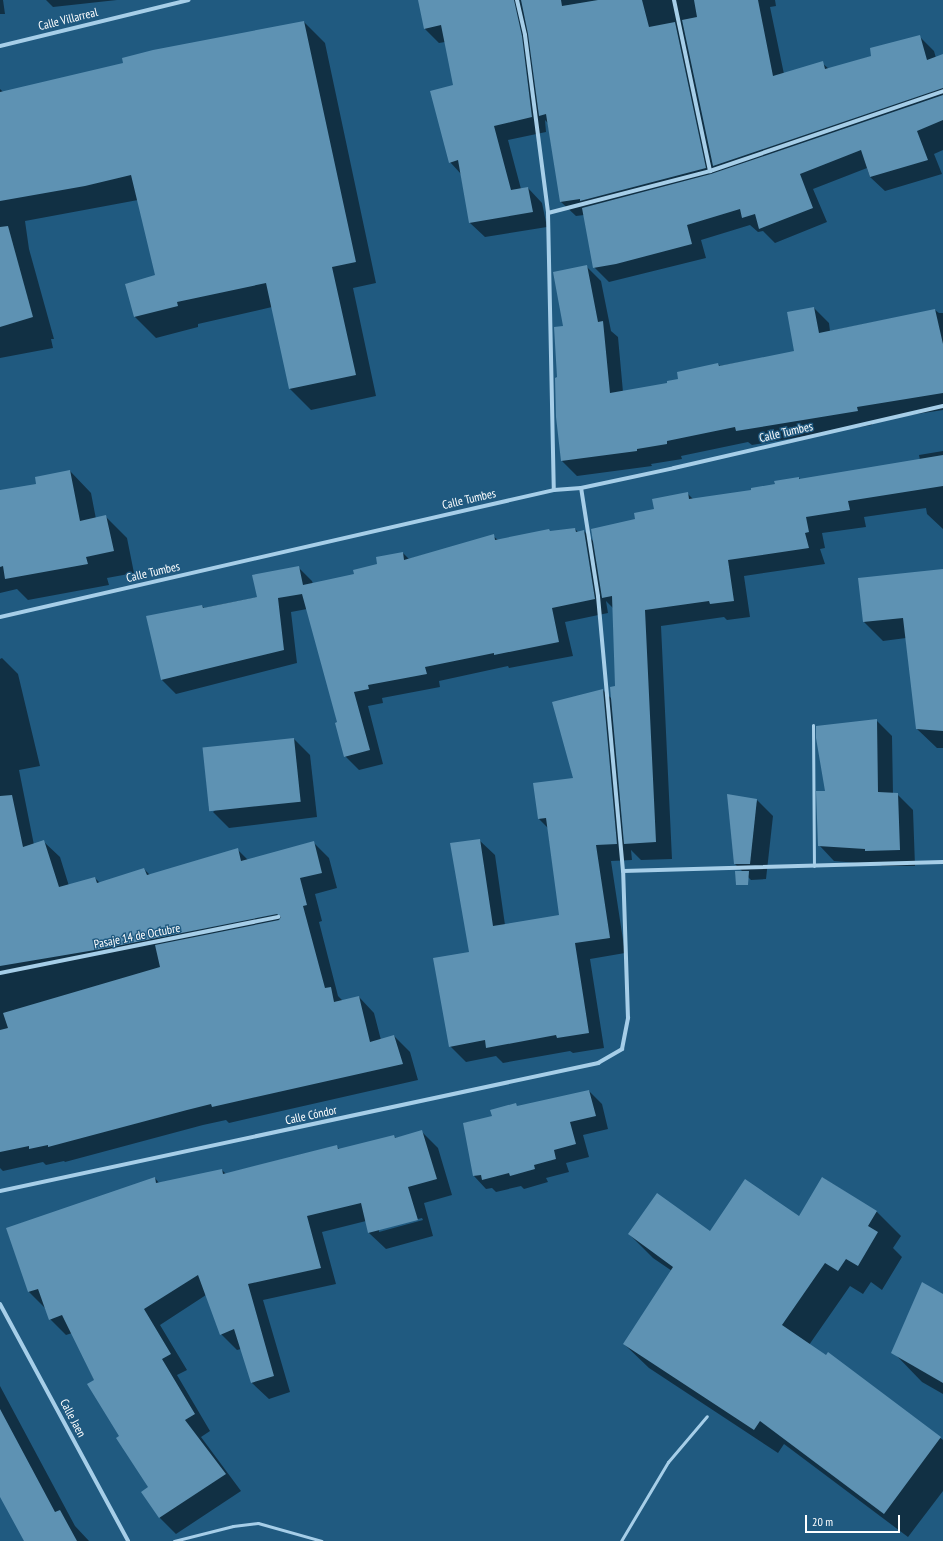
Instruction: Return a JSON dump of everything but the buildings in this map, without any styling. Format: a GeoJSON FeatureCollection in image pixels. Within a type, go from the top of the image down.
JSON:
{"type":"FeatureCollection","features":[{"type":"Feature","properties":{"kind":"street","name":"Calle Villarreal"},"geometry":{"type":"LineString","coordinates":[[0,46],[188,0]]}},
{"type":"Feature","properties":{"kind":"street"},"geometry":{"type":"LineString","coordinates":[[518,0],[525,35],[548,213],[554,490]]}},
{"type":"Feature","properties":{"kind":"street"},"geometry":{"type":"LineString","coordinates":[[674,0],[710,171]]}},
{"type":"Feature","properties":{"kind":"street"},"geometry":{"type":"LineString","coordinates":[[548,213],[710,171],[943,91]]}},
{"type":"Feature","properties":{"kind":"street","name":"Calle Tumbes"},"geometry":{"type":"LineString","coordinates":[[0,617],[554,490],[581,488],[674,468],[943,406]]}},
{"type":"Feature","properties":{"kind":"street"},"geometry":{"type":"LineString","coordinates":[[581,488],[598,596],[623,871],[943,862]]}},
{"type":"Feature","properties":{"kind":"street","name":"Calle Cóndor"},"geometry":{"type":"LineString","coordinates":[[0,1191],[598,1063],[622,1049],[628,1018],[623,871]]}},
{"type":"Feature","properties":{"kind":"street","name":"Pasaje 14 de Octubre"},"geometry":{"type":"LineString","coordinates":[[0,974],[278,918]]}},
{"type":"Feature","properties":{"kind":"street","name":"Calle Jaen"},"geometry":{"type":"LineString","coordinates":[[0,1304],[128,1541]]}},
{"type":"Feature","properties":{"kind":"lane"},"geometry":{"type":"LineString","coordinates":[[813,725],[814,866]]}},
{"type":"Feature","properties":{"kind":"lane"},"geometry":{"type":"LineString","coordinates":[[621,1541],[668,1462],[707,1416]]}},
{"type":"Feature","properties":{"kind":"lane"},"geometry":{"type":"LineString","coordinates":[[174,1541],[233,1526],[258,1523],[322,1541]]}}]}
